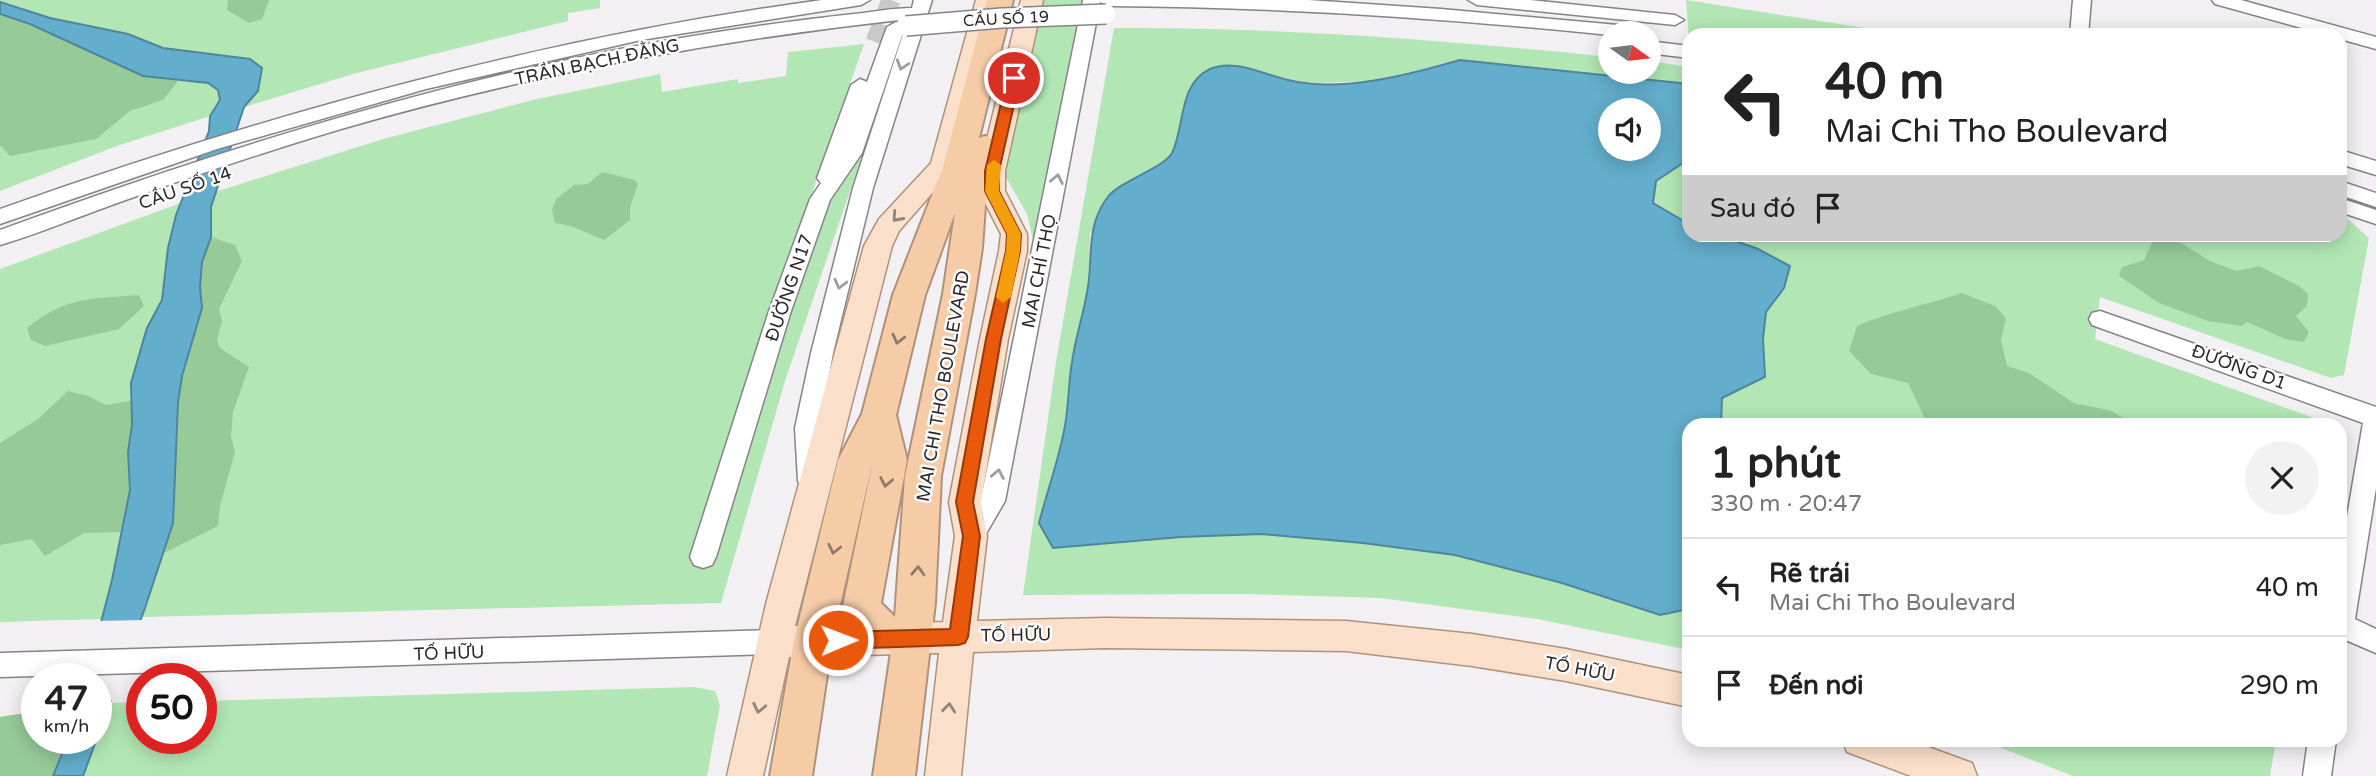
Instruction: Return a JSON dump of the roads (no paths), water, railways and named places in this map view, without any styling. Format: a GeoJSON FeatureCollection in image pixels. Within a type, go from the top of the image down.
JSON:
{"type":"FeatureCollection","features":[{"type":"Feature","properties":{"kind":"highway"},"geometry":{"type":"LineString","coordinates":[[791,776],[813,641],[855,460],[879,415],[909,295],[957,167],[1000,0]]}},
{"type":"Feature","properties":{"kind":"highway","name":"MAI CHI THO BOULEVARD"},"geometry":{"type":"LineString","coordinates":[[894,776],[916,603],[923,476],[959,294],[967,248],[970,206],[1021,0]]}},
{"type":"Feature","properties":{"kind":"highway"},"geometry":{"type":"LineString","coordinates":[[879,415],[890,460],[862,606],[871,620],[891,637],[911,639]]}},
{"type":"Feature","properties":{"kind":"main road"},"geometry":{"type":"LineString","coordinates":[[745,776],[774,642],[810,498],[878,246],[888,226],[943,166],[987,0]]}},
{"type":"Feature","properties":{"kind":"main road"},"geometry":{"type":"LineString","coordinates":[[943,776],[971,536],[965,502],[994,339],[1013,251],[1014,234],[992,191],[992,171],[1032,0]]}},
{"type":"Feature","properties":{"kind":"main road","name":"TỐ HỮU"},"geometry":{"type":"LineString","coordinates":[[774,642],[1212,633],[1346,636],[1485,652],[1682,690]]}},
{"type":"Feature","properties":{"kind":"main road"},"geometry":{"type":"LineString","coordinates":[[1879,747],[1959,776]]}},
{"type":"Feature","properties":{"kind":"street"},"geometry":{"type":"LineString","coordinates":[[288,130],[563,58],[766,0]]}},
{"type":"Feature","properties":{"kind":"street","name":"TRẦN BẠCH ĐẰNG"},"geometry":{"type":"LineString","coordinates":[[288,130],[704,22],[861,0]]}},
{"type":"Feature","properties":{"kind":"street"},"geometry":{"type":"LineString","coordinates":[[1477,0],[1675,21]]}},
{"type":"Feature","properties":{"kind":"street"},"geometry":{"type":"LineString","coordinates":[[1608,0],[1675,21]]}},
{"type":"Feature","properties":{"kind":"street"},"geometry":{"type":"LineString","coordinates":[[2080,28],[2082,0]]}},
{"type":"Feature","properties":{"kind":"street"},"geometry":{"type":"LineString","coordinates":[[2221,0],[2322,28]]}},
{"type":"Feature","properties":{"kind":"street","name":"CẦU SỐ 19"},"geometry":{"type":"LineString","coordinates":[[563,58],[716,51],[909,17],[1002,18],[1102,5],[1272,16],[1413,19]]}},
{"type":"Feature","properties":{"kind":"street","name":"MAI CHÍ THỌ"},"geometry":{"type":"LineString","coordinates":[[971,536],[993,501],[1102,5]]}},
{"type":"Feature","properties":{"kind":"street"},"geometry":{"type":"LineString","coordinates":[[810,498],[807,428],[822,354],[909,17]]}},
{"type":"Feature","properties":{"kind":"street","name":"ĐƯỜNG N17"},"geometry":{"type":"LineString","coordinates":[[703,558],[779,314],[820,200],[852,153],[909,17]]}},
{"type":"Feature","properties":{"kind":"street"},"geometry":{"type":"LineString","coordinates":[[1413,19],[1598,30]]}},
{"type":"Feature","properties":{"kind":"street"},"geometry":{"type":"LineString","coordinates":[[1413,19],[1598,42]]}},
{"type":"Feature","properties":{"kind":"street"},"geometry":{"type":"LineString","coordinates":[[1661,28],[1675,21]]}},
{"type":"Feature","properties":{"kind":"street"},"geometry":{"type":"LineString","coordinates":[[2347,35],[2376,43]]}},
{"type":"Feature","properties":{"kind":"street"},"geometry":{"type":"LineString","coordinates":[[820,200],[832,158],[875,42]]}},
{"type":"Feature","properties":{"kind":"street"},"geometry":{"type":"LineString","coordinates":[[1661,49],[1682,51]]}},
{"type":"Feature","properties":{"kind":"street","name":"CẦU SỐ 14"},"geometry":{"type":"LineString","coordinates":[[73,201],[288,130]]}},
{"type":"Feature","properties":{"kind":"street","name":"CẦU SỐ 14"},"geometry":{"type":"LineString","coordinates":[[73,201],[288,130]]}},
{"type":"Feature","properties":{"kind":"street"},"geometry":{"type":"LineString","coordinates":[[2347,158],[2376,168]]}},
{"type":"Feature","properties":{"kind":"street"},"geometry":{"type":"LineString","coordinates":[[2347,175],[2376,184]]}},
{"type":"Feature","properties":{"kind":"street"},"geometry":{"type":"LineString","coordinates":[[2347,190],[2376,200]]}},
{"type":"Feature","properties":{"kind":"street"},"geometry":{"type":"LineString","coordinates":[[0,203],[73,201]]}},
{"type":"Feature","properties":{"kind":"street"},"geometry":{"type":"LineString","coordinates":[[0,217],[73,201]]}},
{"type":"Feature","properties":{"kind":"street"},"geometry":{"type":"LineString","coordinates":[[0,238],[73,201]]}},
{"type":"Feature","properties":{"kind":"street"},"geometry":{"type":"LineString","coordinates":[[0,254],[73,201]]}},
{"type":"Feature","properties":{"kind":"street"},"geometry":{"type":"LineString","coordinates":[[2347,207],[2376,217]]}},
{"type":"Feature","properties":{"kind":"street","name":"ĐƯỜNG D1"},"geometry":{"type":"LineString","coordinates":[[2100,319],[2376,417]]}},
{"type":"Feature","properties":{"kind":"street"},"geometry":{"type":"LineString","coordinates":[[2347,586],[2376,417]]}},
{"type":"Feature","properties":{"kind":"street"},"geometry":{"type":"LineString","coordinates":[[2347,630],[2376,641]]}},
{"type":"Feature","properties":{"kind":"street","name":"TỐ HỮU"},"geometry":{"type":"LineString","coordinates":[[0,665],[774,642]]}},
{"type":"Feature","properties":{"kind":"street"},"geometry":{"type":"LineString","coordinates":[[2316,776],[2321,747]]}},
{"type":"Feature","properties":{"kind":"water"},"geometry":{"type":"Polygon","coordinates":[[[0,2],[50,18],[128,34],[163,48],[250,59],[262,68],[258,91],[244,107],[211,207],[211,237],[202,262],[202,308],[182,376],[178,402],[173,523],[112,697],[112,663],[99,663],[100,626],[130,490],[128,452],[132,425],[131,383],[147,328],[162,300],[168,248],[176,215],[209,131],[210,116],[220,100],[218,90],[208,83],[143,76],[30,24],[0,14],[0,2]]]}},
{"type":"Feature","properties":{"kind":"water"},"geometry":{"type":"Polygon","coordinates":[[[1460,60],[1598,74],[1598,84],[1661,84],[1661,81],[1682,83],[1682,164],[1656,181],[1653,203],[1682,220],[1682,242],[1738,242],[1790,266],[1784,288],[1766,312],[1763,339],[1765,377],[1722,398],[1721,418],[1682,418],[1682,610],[1660,615],[1562,583],[1455,555],[1363,543],[1261,534],[1181,537],[1053,548],[1039,523],[1064,431],[1072,362],[1088,289],[1094,227],[1107,198],[1121,186],[1160,164],[1172,153],[1187,95],[1192,85],[1210,69],[1239,66],[1308,83],[1374,80],[1460,60]]]}},
{"type":"Feature","properties":{"kind":"water"},"geometry":{"type":"Polygon","coordinates":[[[62,754],[91,754],[83,776],[53,776],[62,754]]]}},
{"type":"Feature","properties":{"kind":"tunnel"},"geometry":{"type":"LineString","coordinates":[[875,42],[891,0]]}}]}
